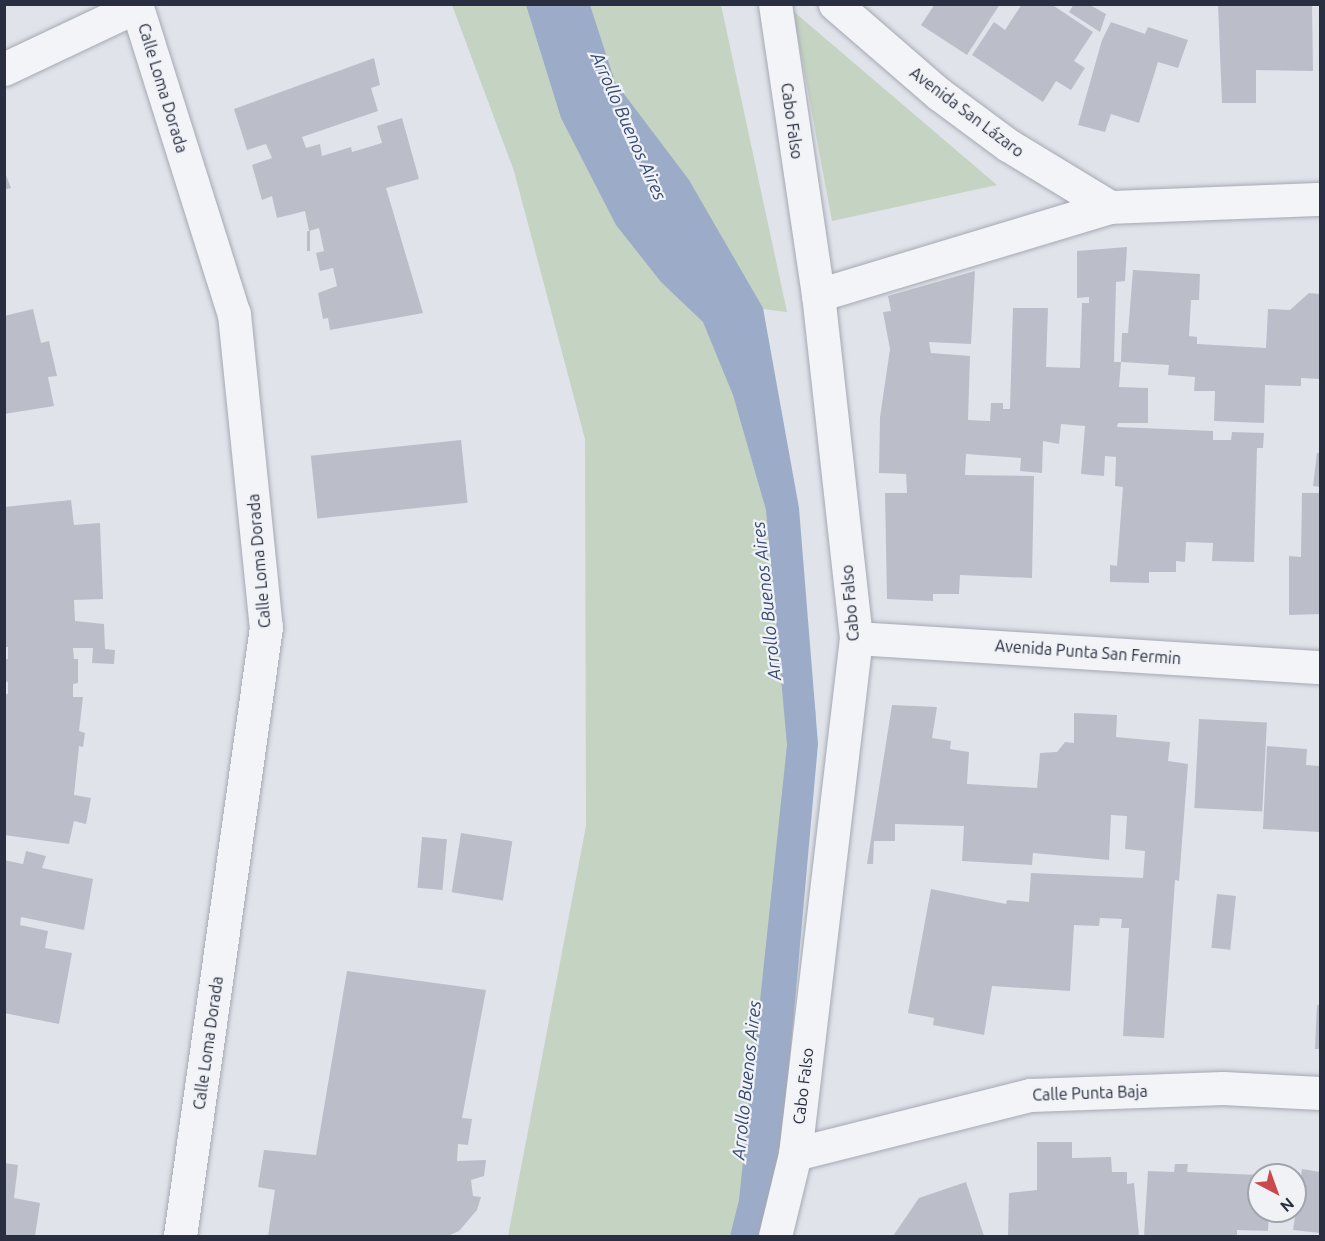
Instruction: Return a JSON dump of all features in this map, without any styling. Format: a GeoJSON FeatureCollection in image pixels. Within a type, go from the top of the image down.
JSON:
{"type":"FeatureCollection","features":[{"type":"Feature","properties":{"kind":"street","name":"Cabo Falso"},"geometry":{"type":"LineString","coordinates":[[775,4],[818,295],[855,638],[795,1154],[775,1236]]}},
{"type":"Feature","properties":{"kind":"street","name":"Avenida San Lázaro"},"geometry":{"type":"LineString","coordinates":[[835,4],[939,94],[1008,146],[1110,207]]}},
{"type":"Feature","properties":{"kind":"street"},"geometry":{"type":"LineString","coordinates":[[4,69],[137,5]]}},
{"type":"Feature","properties":{"kind":"street","name":"Calle Loma Dorada"},"geometry":{"type":"LineString","coordinates":[[137,5],[234,314],[266,627],[180,1236]]}},
{"type":"Feature","properties":{"kind":"street"},"geometry":{"type":"LineString","coordinates":[[818,295],[1110,207],[1320,199]]}},
{"type":"Feature","properties":{"kind":"street","name":"Avenida Punta San Fermin"},"geometry":{"type":"LineString","coordinates":[[855,638],[1320,667]]}},
{"type":"Feature","properties":{"kind":"street","name":"Calle Punta Baja"},"geometry":{"type":"LineString","coordinates":[[795,1154],[1030,1095],[1223,1088],[1320,1093]]}},
{"type":"Feature","properties":{"kind":"green space"},"geometry":{"type":"Polygon","coordinates":[[[452,5],[721,5],[787,312],[763,309],[816,715],[765,1236],[508,1236],[586,826],[585,439],[514,171],[452,5]]]}},
{"type":"Feature","properties":{"kind":"green space"},"geometry":{"type":"Polygon","coordinates":[[[793,11],[997,185],[832,221],[793,11]]]}},
{"type":"Feature","properties":{"kind":"water","name":"Arrollo Buenos Aires"},"geometry":{"type":"Polygon","coordinates":[[[526,5],[590,5],[615,82],[689,180],[763,308],[799,508],[818,744],[779,1181],[765,1236],[730,1236],[739,1200],[787,745],[766,510],[733,395],[703,322],[661,282],[616,225],[561,118],[526,5]]]}},
{"type":"Feature","properties":{"kind":"building"},"geometry":{"type":"Polygon","coordinates":[[[935,4],[1000,4],[967,55],[921,25],[935,4]]]}},
{"type":"Feature","properties":{"kind":"building"},"geometry":{"type":"Polygon","coordinates":[[[1022,4],[1051,4],[1093,32],[1074,61],[1085,68],[1071,90],[1056,81],[1043,102],[972,55],[994,22],[1005,30],[1022,4]]]}},
{"type":"Feature","properties":{"kind":"building"},"geometry":{"type":"Polygon","coordinates":[[[1074,4],[1088,4],[1106,14],[1100,32],[1069,12],[1074,4]]]}},
{"type":"Feature","properties":{"kind":"building"},"geometry":{"type":"Polygon","coordinates":[[[1218,4],[1312,4],[1313,71],[1256,70],[1256,103],[1222,103],[1218,4]]]}},
{"type":"Feature","properties":{"kind":"building"},"geometry":{"type":"Polygon","coordinates":[[[1111,22],[1145,34],[1148,27],[1188,40],[1178,68],[1158,62],[1139,123],[1111,114],[1105,132],[1078,125],[1102,40],[1111,22]]]}},
{"type":"Feature","properties":{"kind":"building"},"geometry":{"type":"Polygon","coordinates":[[[374,58],[380,85],[371,88],[378,111],[302,137],[306,148],[320,144],[322,156],[351,147],[352,152],[382,143],[377,126],[402,118],[419,179],[386,188],[423,313],[330,330],[328,318],[323,319],[318,293],[337,286],[333,268],[320,271],[316,253],[324,251],[319,228],[309,231],[305,211],[277,218],[272,196],[262,200],[252,165],[272,158],[266,144],[247,150],[234,109],[374,58]]]}},
{"type":"Feature","properties":{"kind":"building"},"geometry":{"type":"Polygon","coordinates":[[[4,170],[11,188],[4,190],[4,170]]]}},
{"type":"Feature","properties":{"kind":"building"},"geometry":{"type":"Polygon","coordinates":[[[307,231],[310,231],[310,251],[307,251],[307,231]]]}},
{"type":"Feature","properties":{"kind":"building"},"geometry":{"type":"Polygon","coordinates":[[[1127,247],[1125,281],[1116,282],[1114,362],[1121,362],[1119,387],[1148,388],[1148,423],[1118,423],[1117,427],[1213,431],[1213,440],[1231,440],[1232,432],[1264,433],[1263,448],[1257,448],[1254,562],[1212,561],[1213,543],[1186,542],[1185,562],[1176,561],[1176,572],[1149,572],[1149,583],[1110,582],[1110,565],[1117,566],[1123,487],[1115,486],[1116,457],[1105,456],[1104,476],[1081,474],[1085,426],[1061,424],[1059,444],[1043,441],[1042,473],[1020,471],[1021,458],[966,454],[965,475],[1034,476],[1032,578],[960,575],[959,594],[933,594],[933,601],[887,599],[885,493],[907,493],[906,474],[879,473],[880,417],[890,349],[883,312],[891,311],[888,296],[975,271],[971,344],[929,342],[931,353],[970,356],[968,420],[990,421],[991,403],[1003,403],[1003,409],[1010,409],[1013,308],[1048,308],[1046,367],[1080,368],[1082,303],[1089,303],[1089,297],[1077,298],[1077,251],[1127,247]]]}},
{"type":"Feature","properties":{"kind":"building"},"geometry":{"type":"Polygon","coordinates":[[[1133,270],[1200,274],[1199,300],[1191,300],[1189,336],[1197,337],[1197,344],[1266,348],[1268,309],[1290,310],[1309,293],[1320,294],[1320,379],[1301,378],[1301,386],[1265,385],[1264,423],[1214,421],[1215,391],[1194,391],[1195,377],[1168,375],[1169,365],[1121,362],[1122,333],[1128,333],[1133,270]]]}},
{"type":"Feature","properties":{"kind":"building"},"geometry":{"type":"Polygon","coordinates":[[[33,309],[41,343],[49,341],[57,376],[48,377],[54,406],[4,414],[4,316],[33,309]]]}},
{"type":"Feature","properties":{"kind":"building"},"geometry":{"type":"Polygon","coordinates":[[[461,440],[468,503],[317,518],[311,456],[461,440]]]}},
{"type":"Feature","properties":{"kind":"building"},"geometry":{"type":"Polygon","coordinates":[[[1317,453],[1320,453],[1320,487],[1313,486],[1317,453]]]}},
{"type":"Feature","properties":{"kind":"building"},"geometry":{"type":"Polygon","coordinates":[[[1302,493],[1320,493],[1320,614],[1289,615],[1289,556],[1301,557],[1302,493]]]}},
{"type":"Feature","properties":{"kind":"building"},"geometry":{"type":"Polygon","coordinates":[[[71,500],[74,525],[100,523],[103,599],[74,600],[75,621],[104,624],[105,649],[115,650],[114,664],[92,663],[93,648],[73,648],[74,659],[78,659],[78,683],[73,684],[73,697],[83,697],[79,731],[85,733],[83,747],[79,746],[74,795],[91,798],[86,824],[74,821],[69,844],[4,835],[4,694],[8,694],[8,682],[4,681],[4,659],[8,659],[8,647],[4,647],[4,507],[71,500]]]}},
{"type":"Feature","properties":{"kind":"building"},"geometry":{"type":"Polygon","coordinates":[[[892,705],[937,707],[932,738],[951,741],[950,749],[969,752],[967,784],[1037,788],[1040,753],[1057,752],[1065,742],[1074,743],[1074,713],[1117,715],[1116,737],[1170,742],[1168,761],[1188,764],[1179,881],[1175,880],[1164,1038],[1123,1036],[1129,928],[1121,928],[1122,919],[1100,918],[1099,926],[1074,925],[1070,991],[992,986],[984,1035],[933,1025],[934,1018],[908,1013],[931,889],[1006,904],[1007,900],[1029,902],[1031,873],[1143,878],[1145,851],[1125,849],[1127,816],[1111,815],[1109,860],[1033,853],[1032,865],[962,861],[964,826],[895,824],[895,841],[874,841],[873,864],[867,864],[892,705]]]}},
{"type":"Feature","properties":{"kind":"building"},"geometry":{"type":"Polygon","coordinates":[[[1199,719],[1267,723],[1262,811],[1194,808],[1199,719]]]}},
{"type":"Feature","properties":{"kind":"building"},"geometry":{"type":"Polygon","coordinates":[[[1267,746],[1307,749],[1306,765],[1320,766],[1320,832],[1263,829],[1267,746]]]}},
{"type":"Feature","properties":{"kind":"building"},"geometry":{"type":"Polygon","coordinates":[[[461,833],[512,841],[503,900],[452,892],[461,833]]]}},
{"type":"Feature","properties":{"kind":"building"},"geometry":{"type":"Polygon","coordinates":[[[422,837],[447,839],[442,890],[418,888],[422,837]]]}},
{"type":"Feature","properties":{"kind":"building"},"geometry":{"type":"Polygon","coordinates":[[[26,851],[46,856],[42,868],[93,879],[84,930],[21,917],[20,925],[48,931],[45,948],[72,953],[59,1024],[4,1013],[4,860],[23,864],[26,851]]]}},
{"type":"Feature","properties":{"kind":"building"},"geometry":{"type":"Polygon","coordinates":[[[1217,894],[1236,896],[1230,950],[1211,948],[1217,894]]]}},
{"type":"Feature","properties":{"kind":"building"},"geometry":{"type":"Polygon","coordinates":[[[347,971],[486,990],[462,1118],[472,1119],[468,1145],[458,1144],[457,1161],[486,1160],[484,1176],[471,1180],[473,1196],[481,1197],[477,1210],[459,1231],[448,1236],[268,1236],[275,1190],[258,1187],[264,1150],[316,1155],[347,971]]]}},
{"type":"Feature","properties":{"kind":"building"},"geometry":{"type":"Polygon","coordinates":[[[1317,1005],[1320,1005],[1320,1049],[1315,1049],[1317,1005]]]}},
{"type":"Feature","properties":{"kind":"building"},"geometry":{"type":"Polygon","coordinates":[[[1037,1142],[1072,1142],[1072,1158],[1111,1157],[1112,1172],[1127,1172],[1127,1184],[1134,1183],[1139,1236],[1008,1236],[1009,1193],[1037,1190],[1037,1142]]]}},
{"type":"Feature","properties":{"kind":"building"},"geometry":{"type":"Polygon","coordinates":[[[4,1163],[18,1165],[14,1198],[40,1203],[35,1236],[4,1236],[4,1163]]]}},
{"type":"Feature","properties":{"kind":"building"},"geometry":{"type":"Polygon","coordinates":[[[1175,1164],[1188,1164],[1187,1172],[1247,1174],[1247,1223],[1268,1223],[1268,1231],[1237,1230],[1237,1236],[1144,1236],[1148,1171],[1174,1172],[1175,1164]]]}},
{"type":"Feature","properties":{"kind":"building"},"geometry":{"type":"Polygon","coordinates":[[[1307,1170],[1320,1172],[1320,1233],[1293,1230],[1294,1223],[1307,1223],[1307,1170]]]}},
{"type":"Feature","properties":{"kind":"building"},"geometry":{"type":"Polygon","coordinates":[[[966,1182],[984,1236],[893,1236],[919,1198],[966,1182]]]}}]}
